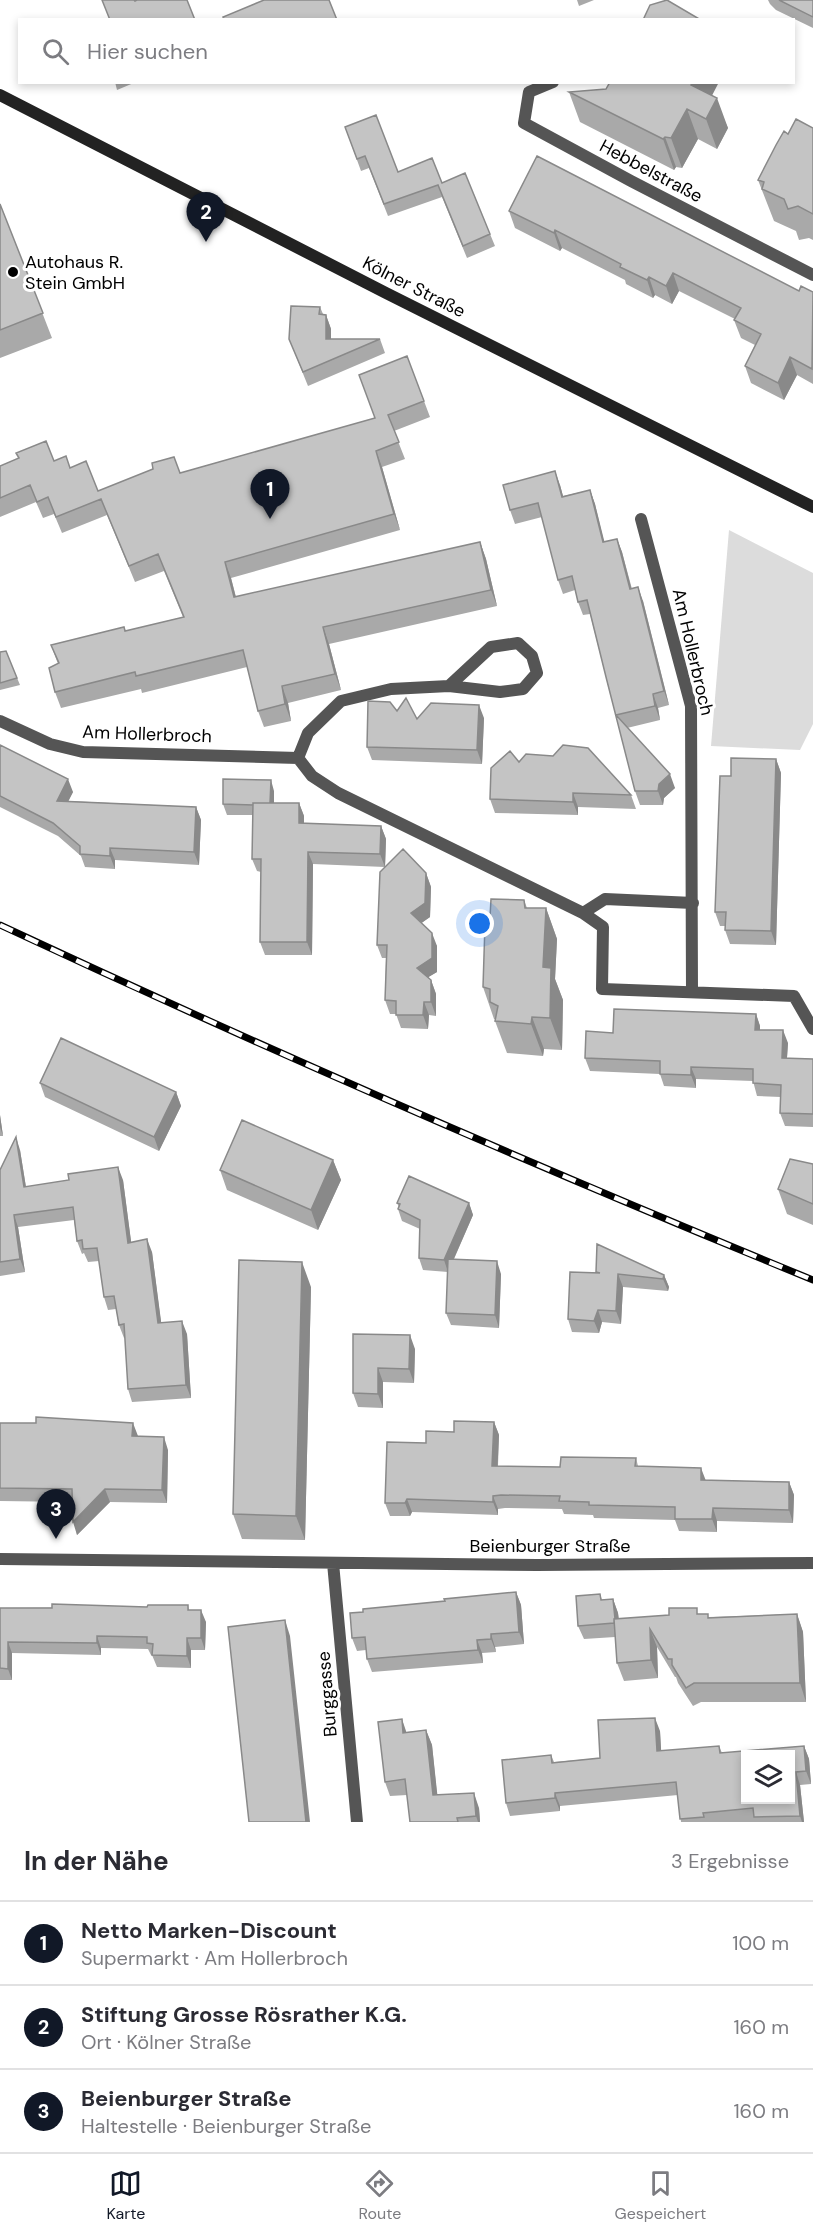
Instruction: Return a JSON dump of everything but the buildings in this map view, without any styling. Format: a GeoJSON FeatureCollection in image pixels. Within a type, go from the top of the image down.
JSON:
{"type":"FeatureCollection","features":[{"type":"Feature","properties":{"kind":"main road","name":"Kölner Straße"},"geometry":{"type":"LineString","coordinates":[[0,95],[365,283],[813,507]]}},
{"type":"Feature","properties":{"kind":"street","name":"Hebbelstraße"},"geometry":{"type":"LineString","coordinates":[[548,84],[529,92],[524,123],[631,182],[813,275]]}},
{"type":"Feature","properties":{"kind":"street","name":"Am Hollerbroch"},"geometry":{"type":"LineString","coordinates":[[641,519],[691,706],[692,992]]}},
{"type":"Feature","properties":{"kind":"street"},"geometry":{"type":"LineString","coordinates":[[449,686],[491,647],[518,643],[532,656],[537,673],[523,689],[500,692],[449,686],[391,689],[341,701],[308,733],[298,758],[312,776],[338,793],[583,913],[603,927],[602,988],[794,996],[813,1029]]}},
{"type":"Feature","properties":{"kind":"street","name":"Am Hollerbroch"},"geometry":{"type":"LineString","coordinates":[[0,721],[50,744],[83,752],[298,758]]}},
{"type":"Feature","properties":{"kind":"street"},"geometry":{"type":"LineString","coordinates":[[583,913],[605,899],[693,903]]}},
{"type":"Feature","properties":{"kind":"street","name":"Beienburger Straße"},"geometry":{"type":"LineString","coordinates":[[0,1559],[333,1563],[813,1563]]}},
{"type":"Feature","properties":{"kind":"street","name":"Burggasse"},"geometry":{"type":"LineString","coordinates":[[333,1563],[357,1822]]}},
{"type":"Feature","properties":{"kind":"shaded area"},"geometry":{"type":"Polygon","coordinates":[[[729,530],[813,573],[813,724],[800,750],[711,746],[729,530]]]}},
{"type":"Feature","properties":{"kind":"railway"},"geometry":{"type":"LineString","coordinates":[[0,925],[405,1107],[813,1280]]}},
{"type":"Feature","properties":{"kind":"place","name":"Stiftung Grosse Rösrather K.G."},"geometry":{"type":"Point","coordinates":[206,242]}},
{"type":"Feature","properties":{"kind":"place","name":"Autohaus R. Stein GmbH"},"geometry":{"type":"Point","coordinates":[13,272]}},
{"type":"Feature","properties":{"kind":"place","name":"Netto Marken-Discount"},"geometry":{"type":"Point","coordinates":[270,519]}},
{"type":"Feature","properties":{"kind":"place","name":"Beienburger Straße"},"geometry":{"type":"Point","coordinates":[56,1539]}}]}
